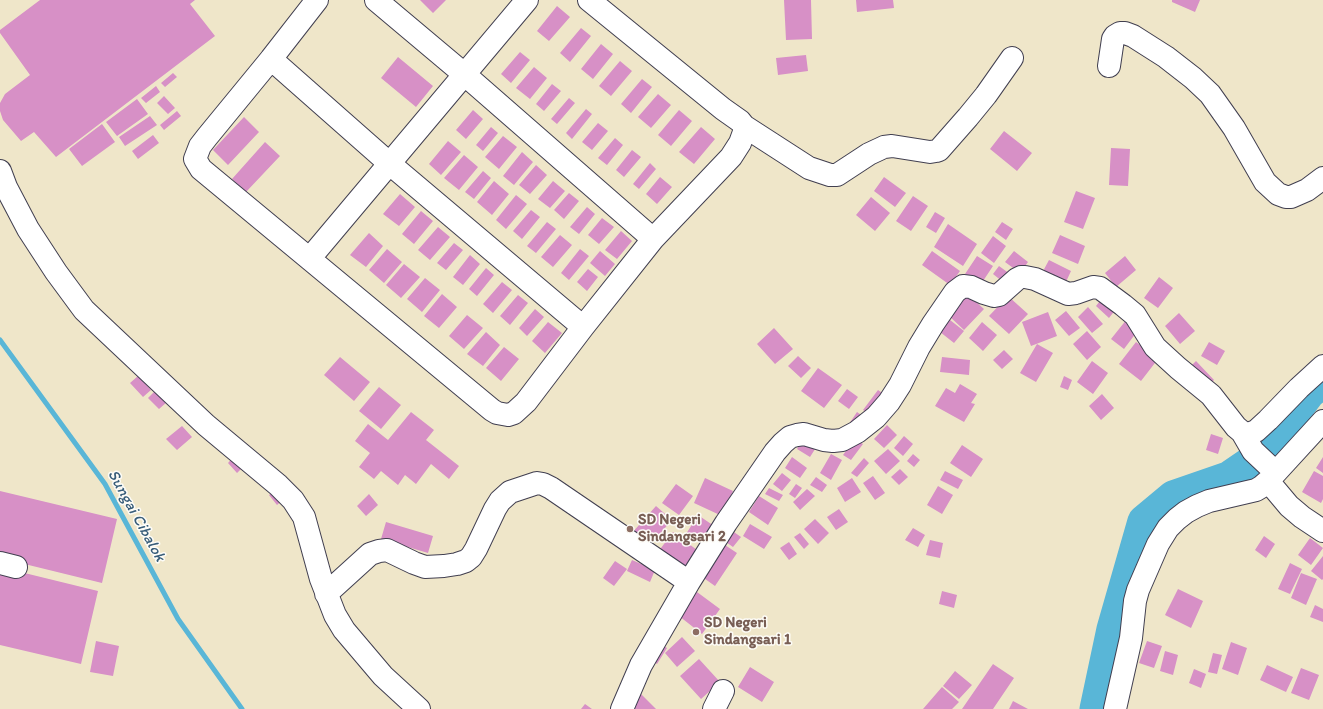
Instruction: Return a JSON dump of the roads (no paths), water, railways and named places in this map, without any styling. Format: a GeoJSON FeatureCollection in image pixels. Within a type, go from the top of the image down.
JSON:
{"type":"FeatureCollection","features":[{"type":"Feature","properties":{"kind":"street"},"geometry":{"type":"LineString","coordinates":[[317,0],[200,146],[195,159],[201,169],[492,410],[503,415],[514,413],[526,402],[653,239],[731,157],[744,135],[744,126]]}},
{"type":"Feature","properties":{"kind":"street"},"geometry":{"type":"LineString","coordinates":[[376,0],[464,74],[653,239]]}},
{"type":"Feature","properties":{"kind":"street"},"geometry":{"type":"LineString","coordinates":[[310,258],[527,0]]}},
{"type":"Feature","properties":{"kind":"street"},"geometry":{"type":"LineString","coordinates":[[589,0],[723,109],[740,121],[744,126],[809,168],[830,175],[837,175],[884,147],[892,146],[930,152],[941,148],[986,95],[1012,58]]}},
{"type":"Feature","properties":{"kind":"street"},"geometry":{"type":"LineString","coordinates":[[1109,66],[1113,39],[1115,36],[1120,33],[1124,33],[1133,36],[1166,57],[1193,78],[1210,94],[1234,128],[1265,182],[1278,194],[1291,197],[1307,190],[1323,178]]}},
{"type":"Feature","properties":{"kind":"street"},"geometry":{"type":"LineString","coordinates":[[271,59],[390,164],[583,327]]}},
{"type":"Feature","properties":{"kind":"street"},"geometry":{"type":"LineString","coordinates":[[0,171],[6,187],[28,229],[56,272],[84,310],[206,425],[278,485],[293,500],[304,517],[326,594],[335,615],[344,630],[383,676],[419,709]]}},
{"type":"Feature","properties":{"kind":"street"},"geometry":{"type":"LineString","coordinates":[[622,709],[641,665],[689,582],[726,523],[775,452],[790,437],[797,435],[804,434],[833,441],[842,440],[857,432],[876,417],[889,402],[900,385],[919,347],[933,324],[955,292],[963,286],[967,285],[994,296],[999,295],[1017,279],[1025,277],[1035,279],[1068,294],[1076,293],[1092,287],[1100,288],[1135,315],[1155,347],[1211,395],[1236,427],[1242,432],[1253,451],[1271,473],[1289,506],[1323,531]]}},
{"type":"Feature","properties":{"kind":"street"},"geometry":{"type":"LineString","coordinates":[[1242,432],[1248,434],[1256,431],[1323,366]]}},
{"type":"Feature","properties":{"kind":"street"},"geometry":{"type":"LineString","coordinates":[[1116,709],[1131,638],[1135,601],[1138,590],[1158,544],[1168,528],[1186,512],[1197,506],[1256,490],[1323,421]]}},
{"type":"Feature","properties":{"kind":"street"},"geometry":{"type":"LineString","coordinates":[[326,594],[370,554],[379,551],[388,550],[414,564],[425,567],[444,566],[466,561],[471,557],[476,549],[500,501],[510,492],[537,482],[551,488],[689,582]]}},
{"type":"Feature","properties":{"kind":"waterway","name":"Sungai Cibalok"},"geometry":{"type":"LineString","coordinates":[[0,340],[105,484],[178,619],[242,709]]}},
{"type":"Feature","properties":{"kind":"waterway"},"geometry":{"type":"LineString","coordinates":[[1095,709],[1112,629],[1143,521],[1173,496],[1228,477],[1266,451],[1310,393],[1323,383]]}},
{"type":"Feature","properties":{"kind":"place","name":"SD Negeri Sindangsari 2"},"geometry":{"type":"Point","coordinates":[630,529]}},
{"type":"Feature","properties":{"kind":"place","name":"SD Negeri Sindangsari 1"},"geometry":{"type":"Point","coordinates":[696,632]}}]}
